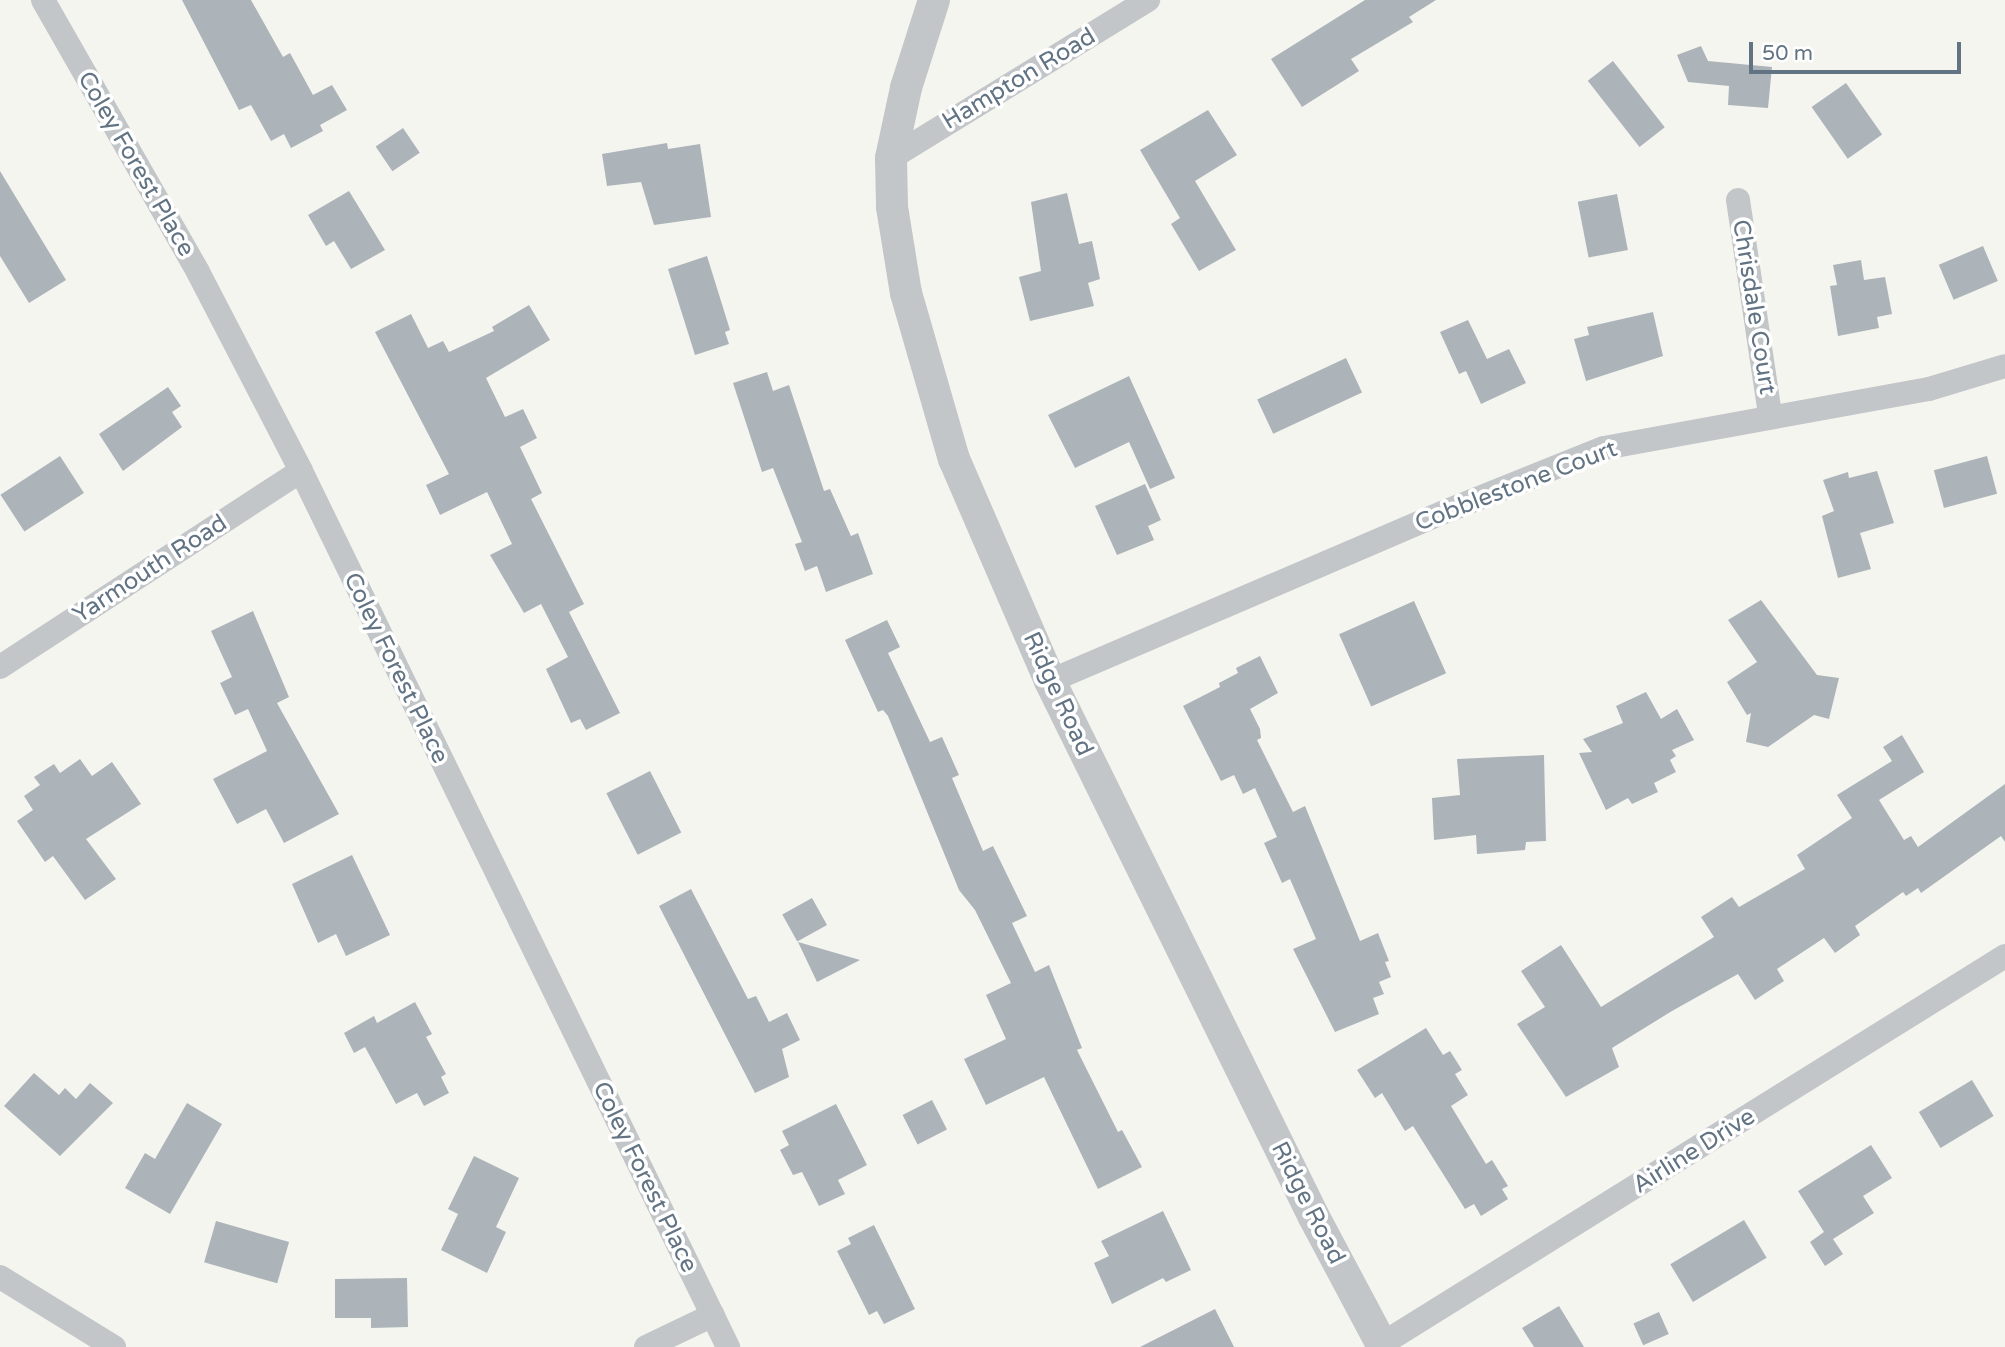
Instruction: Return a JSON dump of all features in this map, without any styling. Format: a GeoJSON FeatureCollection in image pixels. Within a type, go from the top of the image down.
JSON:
{"type":"FeatureCollection","features":[{"type":"Feature","properties":{"kind":"street","name":"Coley Forest Place"},"geometry":{"type":"LineString","coordinates":[[43,0],[198,272],[301,471],[728,1347]]}},
{"type":"Feature","properties":{"kind":"street","name":"Ridge Road"},"geometry":{"type":"LineString","coordinates":[[934,0],[906,88],[891,158],[892,207],[905,293],[951,446],[1051,681],[1314,1217],[1383,1346]]}},
{"type":"Feature","properties":{"kind":"street","name":"Hampton Road"},"geometry":{"type":"LineString","coordinates":[[891,158],[1148,0]]}},
{"type":"Feature","properties":{"kind":"street","name":"Chrisdale Court"},"geometry":{"type":"LineString","coordinates":[[1738,200],[1770,415]]}},
{"type":"Feature","properties":{"kind":"street","name":"Cobblestone Court"},"geometry":{"type":"LineString","coordinates":[[1051,681],[1563,462],[1654,436],[1929,389],[2005,366]]}},
{"type":"Feature","properties":{"kind":"street","name":"Yarmouth Road"},"geometry":{"type":"LineString","coordinates":[[0,667],[301,471]]}},
{"type":"Feature","properties":{"kind":"street","name":"Airline Drive"},"geometry":{"type":"LineString","coordinates":[[1383,1346],[2005,957]]}},
{"type":"Feature","properties":{"kind":"street"},"geometry":{"type":"LineString","coordinates":[[0,1278],[114,1347]]}},
{"type":"Feature","properties":{"kind":"street"},"geometry":{"type":"LineString","coordinates":[[646,1347],[713,1315]]}},
{"type":"Feature","properties":{"kind":"building"},"geometry":{"type":"Polygon","coordinates":[[[182,0],[251,0],[283,57],[290,53],[313,95],[332,85],[347,110],[320,125],[323,131],[291,148],[284,134],[271,141],[251,105],[239,110],[182,0]]]}},
{"type":"Feature","properties":{"kind":"building"},"geometry":{"type":"Polygon","coordinates":[[[1365,0],[1436,0],[1409,17],[1413,22],[1351,59],[1359,71],[1302,107],[1271,59],[1365,0]]]}},
{"type":"Feature","properties":{"kind":"building"},"geometry":{"type":"Polygon","coordinates":[[[1701,46],[1708,61],[1772,67],[1768,108],[1728,105],[1729,86],[1688,82],[1677,55],[1701,46]]]}},
{"type":"Feature","properties":{"kind":"building"},"geometry":{"type":"Polygon","coordinates":[[[1613,61],[1665,127],[1639,147],[1588,81],[1613,61]]]}},
{"type":"Feature","properties":{"kind":"building"},"geometry":{"type":"Polygon","coordinates":[[[1846,83],[1882,135],[1848,159],[1812,107],[1846,83]]]}},
{"type":"Feature","properties":{"kind":"building"},"geometry":{"type":"Polygon","coordinates":[[[1208,110],[1237,155],[1195,181],[1236,250],[1199,271],[1171,224],[1180,218],[1140,150],[1208,110]]]}},
{"type":"Feature","properties":{"kind":"building"},"geometry":{"type":"Polygon","coordinates":[[[403,128],[420,153],[392,171],[376,146],[403,128]]]}},
{"type":"Feature","properties":{"kind":"building"},"geometry":{"type":"Polygon","coordinates":[[[667,143],[668,149],[700,144],[711,217],[654,225],[641,182],[607,186],[602,154],[667,143]]]}},
{"type":"Feature","properties":{"kind":"building"},"geometry":{"type":"Polygon","coordinates":[[[0,171],[66,280],[29,303],[0,256],[0,171]]]}},
{"type":"Feature","properties":{"kind":"building"},"geometry":{"type":"Polygon","coordinates":[[[349,191],[385,250],[351,269],[334,241],[326,246],[308,215],[349,191]]]}},
{"type":"Feature","properties":{"kind":"building"},"geometry":{"type":"Polygon","coordinates":[[[1067,193],[1079,244],[1092,241],[1100,279],[1088,283],[1094,306],[1030,321],[1019,277],[1041,271],[1031,202],[1067,193]]]}},
{"type":"Feature","properties":{"kind":"building"},"geometry":{"type":"Polygon","coordinates":[[[1617,194],[1628,250],[1589,258],[1578,202],[1617,194]]]}},
{"type":"Feature","properties":{"kind":"building"},"geometry":{"type":"Polygon","coordinates":[[[1983,246],[1998,281],[1954,300],[1939,265],[1983,246]]]}},
{"type":"Feature","properties":{"kind":"building"},"geometry":{"type":"Polygon","coordinates":[[[707,256],[730,330],[725,332],[729,344],[695,355],[668,269],[707,256]]]}},
{"type":"Feature","properties":{"kind":"building"},"geometry":{"type":"Polygon","coordinates":[[[1861,260],[1864,280],[1885,277],[1892,314],[1877,317],[1879,328],[1838,336],[1830,286],[1837,285],[1833,265],[1861,260]]]}},
{"type":"Feature","properties":{"kind":"building"},"geometry":{"type":"Polygon","coordinates":[[[529,305],[550,340],[486,378],[505,417],[523,409],[537,438],[520,447],[542,493],[531,499],[584,604],[569,612],[620,713],[586,730],[580,719],[571,723],[546,669],[568,657],[541,604],[524,613],[490,555],[512,544],[487,492],[440,515],[426,485],[449,474],[375,332],[411,314],[428,348],[443,341],[449,352],[494,331],[492,327],[529,305]]]}},
{"type":"Feature","properties":{"kind":"building"},"geometry":{"type":"Polygon","coordinates":[[[1653,312],[1663,356],[1586,381],[1574,339],[1589,335],[1587,327],[1653,312]]]}},
{"type":"Feature","properties":{"kind":"building"},"geometry":{"type":"Polygon","coordinates":[[[1468,320],[1487,359],[1509,349],[1526,383],[1481,404],[1466,371],[1459,374],[1440,332],[1468,320]]]}},
{"type":"Feature","properties":{"kind":"building"},"geometry":{"type":"Polygon","coordinates":[[[1346,358],[1362,392],[1273,434],[1257,399],[1346,358]]]}},
{"type":"Feature","properties":{"kind":"building"},"geometry":{"type":"Polygon","coordinates":[[[767,372],[773,391],[789,385],[824,491],[830,489],[851,536],[858,533],[873,574],[826,592],[817,566],[805,571],[795,544],[802,542],[773,468],[762,472],[733,383],[767,372]]]}},
{"type":"Feature","properties":{"kind":"building"},"geometry":{"type":"Polygon","coordinates":[[[1129,376],[1175,478],[1150,489],[1129,442],[1075,468],[1048,415],[1129,376]]]}},
{"type":"Feature","properties":{"kind":"building"},"geometry":{"type":"Polygon","coordinates":[[[168,387],[181,406],[172,412],[182,427],[123,471],[99,434],[168,387]]]}},
{"type":"Feature","properties":{"kind":"building"},"geometry":{"type":"Polygon","coordinates":[[[60,456],[84,493],[24,532],[0,495],[60,456]]]}},
{"type":"Feature","properties":{"kind":"building"},"geometry":{"type":"Polygon","coordinates":[[[1987,456],[1997,494],[1944,508],[1934,470],[1987,456]]]}},
{"type":"Feature","properties":{"kind":"building"},"geometry":{"type":"Polygon","coordinates":[[[1877,471],[1894,523],[1860,533],[1871,569],[1838,578],[1822,516],[1834,511],[1823,480],[1848,472],[1849,478],[1877,471]]]}},
{"type":"Feature","properties":{"kind":"building"},"geometry":{"type":"Polygon","coordinates":[[[1145,484],[1161,520],[1148,526],[1154,540],[1117,555],[1095,506],[1145,484]]]}},
{"type":"Feature","properties":{"kind":"building"},"geometry":{"type":"Polygon","coordinates":[[[1761,600],[1817,675],[1839,678],[1829,719],[1814,715],[1768,747],[1746,742],[1751,713],[1747,715],[1727,682],[1757,662],[1728,620],[1761,600]]]}},
{"type":"Feature","properties":{"kind":"building"},"geometry":{"type":"Polygon","coordinates":[[[1414,601],[1446,673],[1371,707],[1339,634],[1414,601]]]}},
{"type":"Feature","properties":{"kind":"building"},"geometry":{"type":"Polygon","coordinates":[[[253,611],[289,697],[277,703],[339,814],[284,843],[266,809],[237,824],[213,779],[267,751],[248,709],[235,715],[220,683],[232,677],[211,631],[253,611]]]}},
{"type":"Feature","properties":{"kind":"building"},"geometry":{"type":"Polygon","coordinates":[[[887,620],[900,647],[888,653],[930,742],[942,737],[959,775],[952,778],[983,851],[993,846],[1027,916],[1012,923],[1035,972],[1049,965],[1082,1048],[1077,1050],[1118,1132],[1122,1130],[1142,1167],[1098,1189],[1044,1077],[986,1105],[964,1059],[1006,1039],[986,995],[1011,983],[975,910],[959,890],[888,716],[883,710],[878,712],[845,640],[887,620]]]}},
{"type":"Feature","properties":{"kind":"building"},"geometry":{"type":"Polygon","coordinates":[[[1260,656],[1278,693],[1250,709],[1260,729],[1261,738],[1257,740],[1293,812],[1305,806],[1360,941],[1378,933],[1389,961],[1385,962],[1391,977],[1379,982],[1384,994],[1373,998],[1379,1014],[1335,1032],[1293,949],[1316,939],[1290,879],[1282,883],[1264,843],[1277,837],[1255,788],[1243,794],[1234,775],[1221,781],[1183,706],[1220,687],[1219,683],[1238,673],[1236,668],[1260,656]]]}},
{"type":"Feature","properties":{"kind":"building"},"geometry":{"type":"Polygon","coordinates":[[[1646,692],[1661,719],[1677,709],[1694,740],[1672,750],[1676,756],[1670,760],[1676,772],[1654,783],[1658,792],[1632,804],[1628,798],[1606,810],[1579,753],[1592,752],[1583,739],[1623,723],[1616,706],[1646,692]]]}},
{"type":"Feature","properties":{"kind":"building"},"geometry":{"type":"Polygon","coordinates":[[[1902,735],[1924,772],[1879,800],[1904,840],[1911,836],[1918,847],[2005,784],[2005,842],[2001,836],[1921,893],[1918,888],[1906,896],[1903,892],[1855,926],[1860,935],[1835,953],[1824,938],[1777,969],[1784,981],[1755,1000],[1738,974],[1672,1011],[1612,1048],[1619,1067],[1566,1097],[1517,1024],[1545,1007],[1521,971],[1561,945],[1601,1007],[1714,937],[1701,917],[1732,897],[1739,907],[1805,869],[1797,855],[1852,818],[1837,795],[1892,761],[1883,747],[1902,735]]]}},
{"type":"Feature","properties":{"kind":"building"},"geometry":{"type":"Polygon","coordinates":[[[1544,755],[1546,841],[1526,842],[1525,850],[1477,854],[1476,835],[1434,840],[1432,798],[1460,795],[1457,759],[1544,755]]]}},
{"type":"Feature","properties":{"kind":"building"},"geometry":{"type":"Polygon","coordinates":[[[80,759],[92,776],[112,762],[141,804],[86,839],[116,879],[85,900],[53,856],[45,862],[17,821],[33,810],[24,796],[40,785],[34,777],[54,764],[60,773],[80,759]]]}},
{"type":"Feature","properties":{"kind":"building"},"geometry":{"type":"Polygon","coordinates":[[[650,771],[681,832],[638,855],[606,793],[650,771]]]}},
{"type":"Feature","properties":{"kind":"building"},"geometry":{"type":"Polygon","coordinates":[[[352,855],[390,935],[346,956],[336,934],[318,943],[292,884],[352,855]]]}},
{"type":"Feature","properties":{"kind":"building"},"geometry":{"type":"Polygon","coordinates":[[[691,889],[748,999],[756,996],[769,1022],[787,1013],[800,1040],[782,1049],[789,1077],[755,1093],[659,906],[691,889]]]}},
{"type":"Feature","properties":{"kind":"building"},"geometry":{"type":"Polygon","coordinates":[[[812,898],[827,925],[797,942],[782,914],[812,898]]]}},
{"type":"Feature","properties":{"kind":"building"},"geometry":{"type":"Polygon","coordinates":[[[798,942],[860,960],[817,982],[798,942]]]}},
{"type":"Feature","properties":{"kind":"building"},"geometry":{"type":"Polygon","coordinates":[[[415,1002],[432,1034],[426,1037],[446,1074],[441,1077],[449,1093],[424,1106],[417,1093],[396,1104],[365,1047],[354,1053],[344,1033],[374,1016],[377,1023],[415,1002]]]}},
{"type":"Feature","properties":{"kind":"building"},"geometry":{"type":"Polygon","coordinates":[[[1426,1028],[1443,1055],[1450,1051],[1462,1070],[1455,1074],[1468,1095],[1451,1106],[1486,1164],[1492,1160],[1508,1186],[1502,1189],[1508,1199],[1481,1216],[1474,1204],[1465,1209],[1413,1126],[1405,1131],[1382,1093],[1375,1098],[1357,1070],[1426,1028]]]}},
{"type":"Feature","properties":{"kind":"building"},"geometry":{"type":"Polygon","coordinates":[[[34,1073],[59,1095],[65,1088],[76,1099],[90,1083],[113,1103],[60,1156],[4,1106],[34,1073]]]}},
{"type":"Feature","properties":{"kind":"building"},"geometry":{"type":"Polygon","coordinates":[[[1972,1080],[1994,1116],[1940,1148],[1919,1112],[1972,1080]]]}},
{"type":"Feature","properties":{"kind":"building"},"geometry":{"type":"Polygon","coordinates":[[[932,1100],[947,1129],[918,1144],[903,1115],[932,1100]]]}},
{"type":"Feature","properties":{"kind":"building"},"geometry":{"type":"Polygon","coordinates":[[[187,1103],[222,1124],[170,1214],[125,1188],[145,1153],[155,1159],[187,1103]]]}},
{"type":"Feature","properties":{"kind":"building"},"geometry":{"type":"Polygon","coordinates":[[[836,1104],[867,1165],[838,1180],[845,1194],[819,1206],[802,1172],[793,1175],[780,1150],[789,1145],[782,1131],[836,1104]]]}},
{"type":"Feature","properties":{"kind":"building"},"geometry":{"type":"Polygon","coordinates":[[[1871,1145],[1892,1178],[1863,1196],[1874,1213],[1833,1239],[1843,1254],[1825,1266],[1810,1242],[1824,1232],[1798,1191],[1871,1145]]]}},
{"type":"Feature","properties":{"kind":"building"},"geometry":{"type":"Polygon","coordinates":[[[474,1156],[519,1178],[496,1227],[506,1232],[487,1273],[441,1250],[458,1214],[448,1209],[474,1156]]]}},
{"type":"Feature","properties":{"kind":"building"},"geometry":{"type":"Polygon","coordinates":[[[1163,1211],[1191,1270],[1166,1282],[1163,1278],[1112,1304],[1094,1263],[1109,1256],[1101,1241],[1163,1211]]]}},
{"type":"Feature","properties":{"kind":"building"},"geometry":{"type":"Polygon","coordinates":[[[1744,1220],[1767,1258],[1693,1302],[1670,1264],[1744,1220]]]}},
{"type":"Feature","properties":{"kind":"building"},"geometry":{"type":"Polygon","coordinates":[[[216,1221],[289,1242],[277,1283],[204,1262],[216,1221]]]}},
{"type":"Feature","properties":{"kind":"building"},"geometry":{"type":"Polygon","coordinates":[[[874,1225],[915,1309],[884,1324],[877,1311],[869,1315],[837,1251],[851,1244],[848,1238],[874,1225]]]}},
{"type":"Feature","properties":{"kind":"building"},"geometry":{"type":"Polygon","coordinates":[[[407,1278],[408,1327],[371,1328],[371,1318],[335,1318],[335,1279],[407,1278]]]}},
{"type":"Feature","properties":{"kind":"building"},"geometry":{"type":"Polygon","coordinates":[[[1559,1306],[1584,1347],[1534,1347],[1522,1328],[1559,1306]]]}},
{"type":"Feature","properties":{"kind":"building"},"geometry":{"type":"Polygon","coordinates":[[[1215,1309],[1234,1347],[1140,1347],[1215,1309]]]}},
{"type":"Feature","properties":{"kind":"building"},"geometry":{"type":"Polygon","coordinates":[[[1659,1312],[1669,1334],[1643,1345],[1633,1323],[1659,1312]]]}}]}
